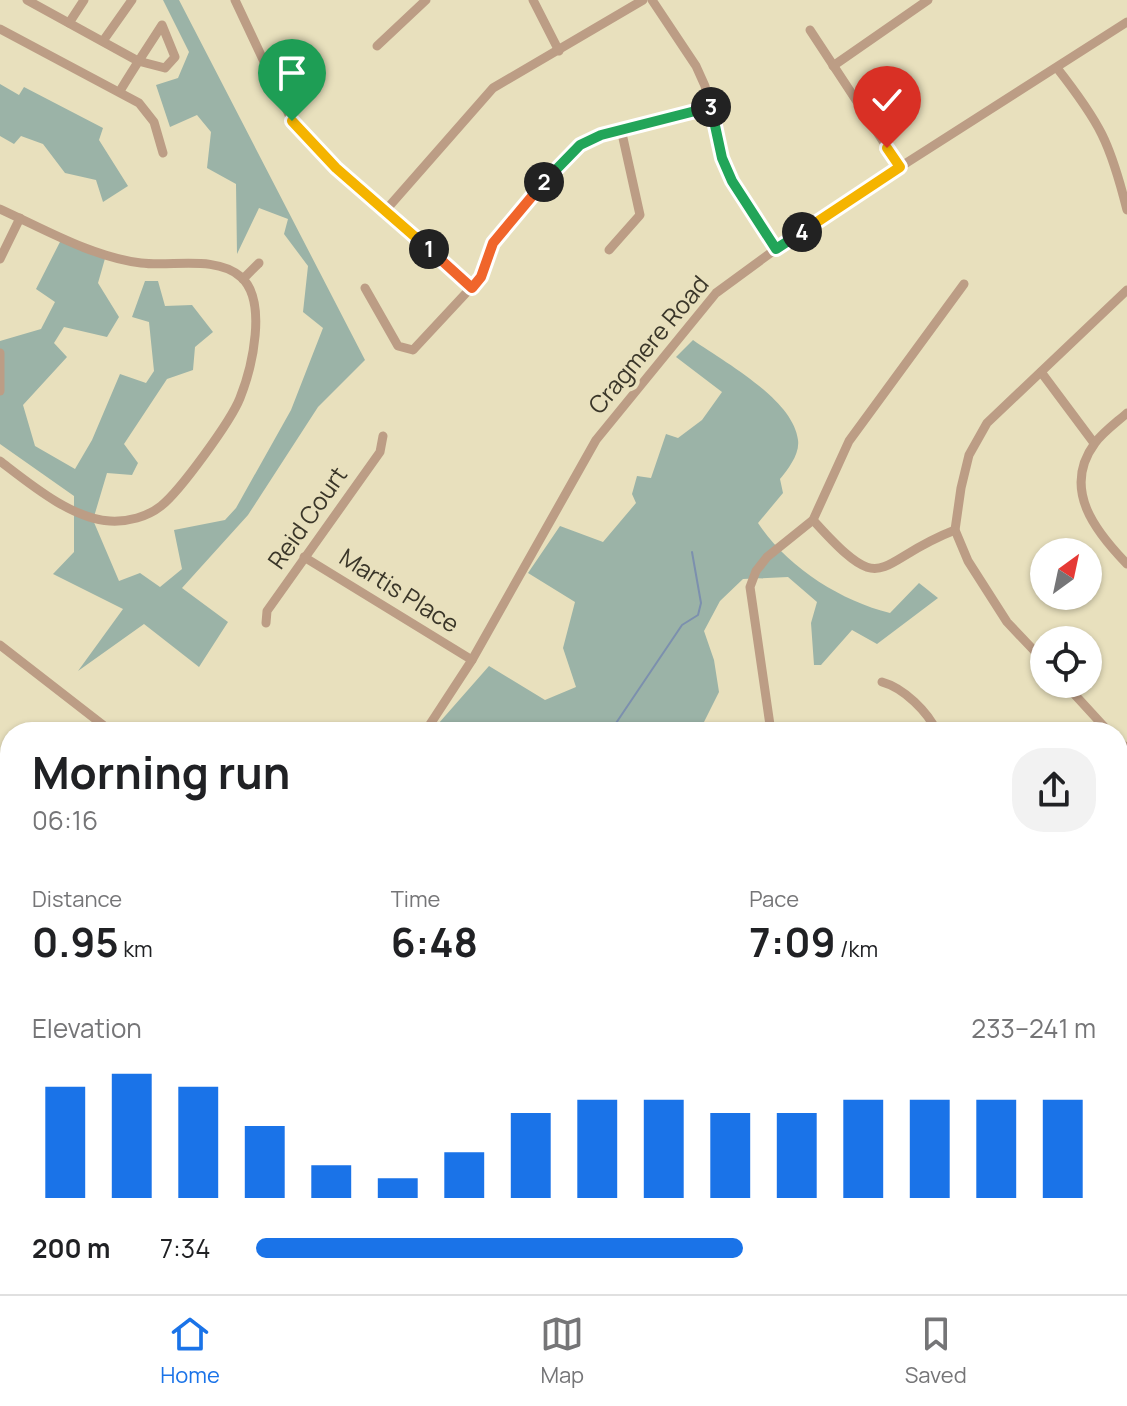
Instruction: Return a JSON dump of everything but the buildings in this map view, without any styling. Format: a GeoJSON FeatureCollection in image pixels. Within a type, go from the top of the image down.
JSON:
{"type":"FeatureCollection","features":[{"type":"Feature","properties":{"kind":"street"},"geometry":{"type":"LineString","coordinates":[[27,0],[41,3],[69,23],[138,61],[155,68],[171,65],[175,51],[162,25],[138,61],[120,91]]}},
{"type":"Feature","properties":{"kind":"street"},"geometry":{"type":"LineString","coordinates":[[69,23],[84,0]]}},
{"type":"Feature","properties":{"kind":"street"},"geometry":{"type":"LineString","coordinates":[[103,41],[132,0]]}},
{"type":"Feature","properties":{"kind":"street"},"geometry":{"type":"LineString","coordinates":[[235,0],[292,121],[305,139],[472,288]]}},
{"type":"Feature","properties":{"kind":"street"},"geometry":{"type":"LineString","coordinates":[[377,46],[426,0]]}},
{"type":"Feature","properties":{"kind":"street"},"geometry":{"type":"LineString","coordinates":[[533,0],[559,51]]}},
{"type":"Feature","properties":{"kind":"street"},"geometry":{"type":"LineString","coordinates":[[385,211],[493,88],[643,0]]}},
{"type":"Feature","properties":{"kind":"street"},"geometry":{"type":"LineString","coordinates":[[652,0],[696,66],[711,107],[722,158],[732,181],[776,249]]}},
{"type":"Feature","properties":{"kind":"street"},"geometry":{"type":"LineString","coordinates":[[833,66],[928,0]]}},
{"type":"Feature","properties":{"kind":"street","name":"Cragmere Road"},"geometry":{"type":"LineString","coordinates":[[432,722],[472,660],[607,424],[716,293],[776,249],[900,167],[1127,22]]}},
{"type":"Feature","properties":{"kind":"street"},"geometry":{"type":"LineString","coordinates":[[0,29],[120,91],[148,111],[163,153]]}},
{"type":"Feature","properties":{"kind":"street"},"geometry":{"type":"LineString","coordinates":[[810,30],[900,167]]}},
{"type":"Feature","properties":{"kind":"street"},"geometry":{"type":"LineString","coordinates":[[1057,68],[1094,116],[1108,140],[1127,210]]}},
{"type":"Feature","properties":{"kind":"street"},"geometry":{"type":"LineString","coordinates":[[365,288],[398,346],[413,350],[481,277],[493,243],[562,161],[580,145],[621,129],[711,107]]}},
{"type":"Feature","properties":{"kind":"street"},"geometry":{"type":"LineString","coordinates":[[609,250],[640,215],[639,197],[621,129]]}},
{"type":"Feature","properties":{"kind":"street"},"geometry":{"type":"LineString","coordinates":[[0,209],[119,259],[153,265],[215,265],[243,279],[253,292],[257,318],[239,399],[178,489],[162,505],[133,520],[111,522],[91,518],[0,461]]}},
{"type":"Feature","properties":{"kind":"street"},"geometry":{"type":"LineString","coordinates":[[0,259],[20,218]]}},
{"type":"Feature","properties":{"kind":"street"},"geometry":{"type":"LineString","coordinates":[[243,279],[259,263]]}},
{"type":"Feature","properties":{"kind":"street"},"geometry":{"type":"LineString","coordinates":[[770,722],[750,587],[756,571],[767,557],[813,520],[849,441],[964,284]]}},
{"type":"Feature","properties":{"kind":"street"},"geometry":{"type":"LineString","coordinates":[[1030,644],[987,593],[955,530],[969,455],[987,423],[1127,290]]}},
{"type":"Feature","properties":{"kind":"street"},"geometry":{"type":"LineString","coordinates":[[0,353],[0,391]]}},
{"type":"Feature","properties":{"kind":"street"},"geometry":{"type":"LineString","coordinates":[[1041,372],[1094,443]]}},
{"type":"Feature","properties":{"kind":"street"},"geometry":{"type":"LineString","coordinates":[[1127,413],[1094,443],[1086,463],[1082,498],[1094,528],[1127,564]]}},
{"type":"Feature","properties":{"kind":"street","name":"Reid Court"},"geometry":{"type":"LineString","coordinates":[[266,623],[267,611],[380,452],[383,436]]}},
{"type":"Feature","properties":{"kind":"street"},"geometry":{"type":"LineString","coordinates":[[813,520],[847,557],[870,569],[887,567],[919,545],[955,530]]}},
{"type":"Feature","properties":{"kind":"street","name":"Martis Place"},"geometry":{"type":"LineString","coordinates":[[304,557],[472,660]]}},
{"type":"Feature","properties":{"kind":"street"},"geometry":{"type":"LineString","coordinates":[[0,645],[99,722]]}},
{"type":"Feature","properties":{"kind":"street"},"geometry":{"type":"LineString","coordinates":[[882,682],[897,686],[929,722]]}},
{"type":"Feature","properties":{"kind":"street"},"geometry":{"type":"LineString","coordinates":[[1078,698],[1100,722]]}},
{"type":"Feature","properties":{"kind":"green space"},"geometry":{"type":"Polygon","coordinates":[[[163,0],[179,0],[365,360],[318,407],[248,515],[182,588],[228,622],[199,667],[144,624],[78,671],[123,609],[53,574],[74,552],[74,496],[0,444],[0,341],[41,329],[55,302],[36,289],[62,238],[106,255],[98,283],[119,317],[107,337],[64,327],[54,343],[67,357],[23,405],[35,446],[75,469],[92,440],[120,374],[146,383],[154,371],[149,322],[132,317],[145,281],[158,281],[165,306],[192,305],[213,332],[195,347],[193,370],[167,379],[124,444],[138,463],[132,475],[107,473],[93,520],[119,581],[140,573],[160,587],[182,569],[174,530],[225,520],[236,508],[291,410],[323,328],[303,312],[308,266],[284,234],[288,219],[259,208],[237,254],[236,184],[207,168],[211,132],[197,115],[170,127],[156,85],[178,78],[189,52],[163,0]]]}},
{"type":"Feature","properties":{"kind":"green space"},"geometry":{"type":"Polygon","coordinates":[[[0,84],[19,95],[24,87],[103,128],[99,140],[128,186],[103,202],[96,180],[65,173],[43,144],[21,136],[14,144],[0,136],[0,84]]]}},
{"type":"Feature","properties":{"kind":"green space"},"geometry":{"type":"Polygon","coordinates":[[[693,340],[739,370],[771,396],[793,425],[798,445],[793,461],[780,479],[783,493],[758,523],[783,554],[834,591],[890,613],[919,583],[938,598],[877,644],[852,630],[821,665],[814,665],[811,623],[817,602],[788,577],[743,579],[720,601],[704,631],[714,660],[719,692],[704,722],[440,722],[489,666],[545,700],[576,687],[563,648],[575,602],[528,573],[560,526],[603,542],[636,503],[632,494],[637,476],[651,478],[666,434],[678,438],[702,420],[722,392],[676,357],[693,340]]]}},
{"type":"Feature","properties":{"kind":"waterway"},"geometry":{"type":"LineString","coordinates":[[617,722],[682,625],[698,615],[701,603],[692,552]]}},
{"type":"Feature","properties":{"kind":"route"},"geometry":{"type":"LineString","coordinates":[[292,121],[305,139],[336,168],[472,288],[486,268],[493,243],[562,161],[580,145],[601,135],[711,107],[722,158],[732,181],[776,249],[900,167],[887,148]]}}]}
